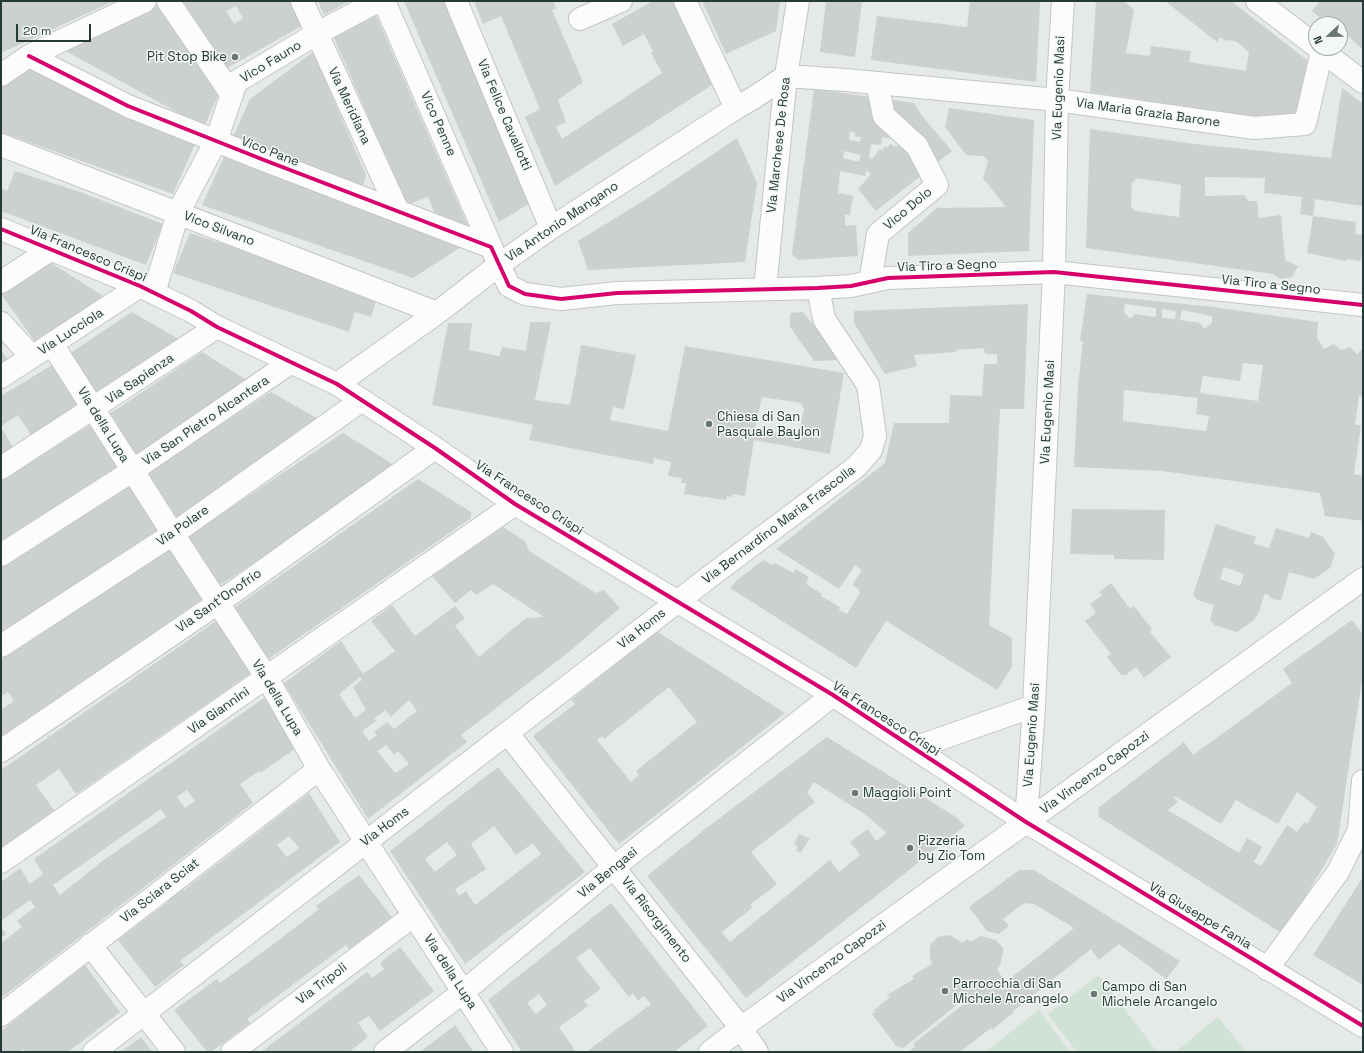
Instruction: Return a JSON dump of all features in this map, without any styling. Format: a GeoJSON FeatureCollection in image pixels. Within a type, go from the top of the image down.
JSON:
{"type":"FeatureCollection","features":[{"type":"Feature","properties":{"kind":"street"},"geometry":{"type":"LineString","coordinates":[[1,75],[29,56],[145,1]]}},
{"type":"Feature","properties":{"kind":"street"},"geometry":{"type":"LineString","coordinates":[[168,1],[232,95]]}},
{"type":"Feature","properties":{"kind":"street","name":"Via Meridiana"},"geometry":{"type":"LineString","coordinates":[[302,1],[398,211]]}},
{"type":"Feature","properties":{"kind":"street","name":"Vico Fauno"},"geometry":{"type":"LineString","coordinates":[[147,290],[178,213],[216,141],[236,82],[316,34],[378,1]]}},
{"type":"Feature","properties":{"kind":"street","name":"Vico Penne"},"geometry":{"type":"LineString","coordinates":[[384,1],[495,256]]}},
{"type":"Feature","properties":{"kind":"street","name":"Via Felice Cavallotti"},"geometry":{"type":"LineString","coordinates":[[456,1],[551,228]]}},
{"type":"Feature","properties":{"kind":"street"},"geometry":{"type":"LineString","coordinates":[[580,18],[621,1]]}},
{"type":"Feature","properties":{"kind":"street"},"geometry":{"type":"LineString","coordinates":[[685,1],[736,108]]}},
{"type":"Feature","properties":{"kind":"street","name":"Via Marchese De Rosa"},"geometry":{"type":"LineString","coordinates":[[765,289],[786,76],[798,1]]}},
{"type":"Feature","properties":{"kind":"street","name":"Via Eugenio Masi"},"geometry":{"type":"LineString","coordinates":[[1026,822],[1034,706],[1054,272],[1057,100],[1063,1]]}},
{"type":"Feature","properties":{"kind":"street"},"geometry":{"type":"LineString","coordinates":[[1257,1],[1308,40]]}},
{"type":"Feature","properties":{"kind":"street","name":"Vico Pane"},"geometry":{"type":"LineString","coordinates":[[29,56],[128,106],[398,211],[495,256]]}},
{"type":"Feature","properties":{"kind":"street","name":"Via Maria Grazia Barone"},"geometry":{"type":"LineString","coordinates":[[786,76],[1057,100],[1254,128],[1305,124],[1318,56]]}},
{"type":"Feature","properties":{"kind":"street"},"geometry":{"type":"LineString","coordinates":[[1329,56],[1363,82]]}},
{"type":"Feature","properties":{"kind":"street","name":"Via Antonio Mangano"},"geometry":{"type":"LineString","coordinates":[[337,384],[437,313],[495,256],[551,228],[736,108],[756,97],[786,76]]}},
{"type":"Feature","properties":{"kind":"street","name":"Vico Dolo"},"geometry":{"type":"LineString","coordinates":[[870,282],[878,234],[937,185],[917,146],[884,116],[877,83]]}},
{"type":"Feature","properties":{"kind":"street","name":"Vico Silvano"},"geometry":{"type":"LineString","coordinates":[[1,145],[437,313]]}},
{"type":"Feature","properties":{"kind":"street","name":"Via Francesco Crispi"},"geometry":{"type":"LineString","coordinates":[[1,229],[147,290],[191,311],[217,327],[290,364],[337,384],[435,448],[515,504],[833,695],[1026,822]]}},
{"type":"Feature","properties":{"kind":"street"},"geometry":{"type":"LineString","coordinates":[[1,282],[50,250]]}},
{"type":"Feature","properties":{"kind":"street","name":"Via Tiro a Segno"},"geometry":{"type":"LineString","coordinates":[[495,256],[509,286],[525,294],[561,299],[617,292],[818,288],[851,286],[888,278],[1054,272],[1363,305]]}},
{"type":"Feature","properties":{"kind":"street","name":"Via Bernardino Maria Frascolla"},"geometry":{"type":"LineString","coordinates":[[677,602],[856,468],[870,450],[875,436],[868,385],[824,319],[818,288]]}},
{"type":"Feature","properties":{"kind":"street","name":"Via Lucciola"},"geometry":{"type":"LineString","coordinates":[[1,377],[52,344],[147,290]]}},
{"type":"Feature","properties":{"kind":"street"},"geometry":{"type":"LineString","coordinates":[[1,323],[32,357]]}},
{"type":"Feature","properties":{"kind":"street","name":"Via Sapienza"},"geometry":{"type":"LineString","coordinates":[[1,468],[217,327]]}},
{"type":"Feature","properties":{"kind":"street","name":"Via della Lupa"},"geometry":{"type":"LineString","coordinates":[[52,344],[172,534],[267,678],[319,769],[502,1052]]}},
{"type":"Feature","properties":{"kind":"street","name":"Via San Pietro Alcantera"},"geometry":{"type":"LineString","coordinates":[[1,555],[132,471],[290,364]]}},
{"type":"Feature","properties":{"kind":"street","name":"Via Polare"},"geometry":{"type":"LineString","coordinates":[[1,646],[172,534],[362,400]]}},
{"type":"Feature","properties":{"kind":"street","name":"Via Sant'Onofrio"},"geometry":{"type":"LineString","coordinates":[[1,750],[218,603],[435,448]]}},
{"type":"Feature","properties":{"kind":"street","name":"Via Giannini"},"geometry":{"type":"LineString","coordinates":[[1,862],[515,504]]}},
{"type":"Feature","properties":{"kind":"street","name":"Via Vincenzo Capozzi"},"geometry":{"type":"LineString","coordinates":[[710,1052],[741,1028],[1363,579]]}},
{"type":"Feature","properties":{"kind":"street","name":"Via Homs"},"geometry":{"type":"LineString","coordinates":[[94,1052],[145,1014],[366,841],[508,734],[677,602]]}},
{"type":"Feature","properties":{"kind":"street","name":"Via Bengasi"},"geometry":{"type":"LineString","coordinates":[[384,1052],[463,992],[614,867],[833,695]]}},
{"type":"Feature","properties":{"kind":"street","name":"Via Francesco Crispi"},"geometry":{"type":"LineString","coordinates":[[914,748],[1034,706]]}},
{"type":"Feature","properties":{"kind":"street","name":"Via Risorgimento"},"geometry":{"type":"LineString","coordinates":[[508,734],[741,1028],[757,1052]]}},
{"type":"Feature","properties":{"kind":"street","name":"Via Sciara Sciat"},"geometry":{"type":"LineString","coordinates":[[1,1015],[319,769]]}},
{"type":"Feature","properties":{"kind":"street"},"geometry":{"type":"LineString","coordinates":[[1267,969],[1338,872],[1358,830],[1363,781]]}},
{"type":"Feature","properties":{"kind":"street","name":"Via Giuseppe Fania"},"geometry":{"type":"LineString","coordinates":[[1026,822],[1363,1026]]}},
{"type":"Feature","properties":{"kind":"street","name":"Via Tripoli"},"geometry":{"type":"LineString","coordinates":[[232,1052],[413,916]]}},
{"type":"Feature","properties":{"kind":"street"},"geometry":{"type":"LineString","coordinates":[[90,945],[174,1052]]}},
{"type":"Feature","properties":{"kind":"green space","name":"Campo di San Michele Arcangelo"},"geometry":{"type":"Polygon","coordinates":[[[1099,975],[1157,1052],[1077,1052],[1048,1014],[1099,975]]]}},
{"type":"Feature","properties":{"kind":"green space"},"geometry":{"type":"Polygon","coordinates":[[[1039,1010],[1070,1052],[985,1052],[1039,1010]]]}},
{"type":"Feature","properties":{"kind":"green space","name":"Campo di San Michele Arcangelo"},"geometry":{"type":"Polygon","coordinates":[[[1218,1017],[1246,1052],[1175,1052],[1218,1017]]]}},
{"type":"Feature","properties":{"kind":"building"},"geometry":{"type":"Polygon","coordinates":[[[1,1],[114,1],[1,53],[1,1]]]}},
{"type":"Feature","properties":{"kind":"building"},"geometry":{"type":"Polygon","coordinates":[[[183,1],[292,1],[302,26],[227,68],[183,1]],[[236,6],[226,11],[234,24],[243,18],[236,6]]]}},
{"type":"Feature","properties":{"kind":"building"},"geometry":{"type":"Polygon","coordinates":[[[318,1],[349,1],[324,15],[318,1]]]}},
{"type":"Feature","properties":{"kind":"building"},"geometry":{"type":"Polygon","coordinates":[[[404,1],[448,1],[535,200],[499,222],[404,1]]]}},
{"type":"Feature","properties":{"kind":"building"},"geometry":{"type":"Polygon","coordinates":[[[474,1],[553,1],[556,9],[552,10],[583,82],[558,100],[566,122],[556,127],[562,139],[662,73],[651,53],[653,51],[644,34],[623,46],[612,24],[653,1],[672,1],[712,85],[555,186],[525,117],[540,109],[501,16],[483,24],[474,1]]]}},
{"type":"Feature","properties":{"kind":"building"},"geometry":{"type":"Polygon","coordinates":[[[702,1],[780,1],[776,31],[726,54],[702,1]]]}},
{"type":"Feature","properties":{"kind":"building"},"geometry":{"type":"Polygon","coordinates":[[[826,1],[862,1],[855,57],[820,52],[826,1]]]}},
{"type":"Feature","properties":{"kind":"building"},"geometry":{"type":"Polygon","coordinates":[[[970,1],[1040,1],[1036,82],[871,60],[877,16],[967,27],[970,1]]]}},
{"type":"Feature","properties":{"kind":"building"},"geometry":{"type":"Polygon","coordinates":[[[1096,1],[1124,1],[1134,10],[1126,53],[1150,56],[1151,46],[1191,51],[1189,62],[1246,71],[1249,52],[1235,41],[1224,40],[1220,37],[1217,42],[1165,1],[1231,1],[1307,60],[1298,123],[1090,92],[1096,1]]]}},
{"type":"Feature","properties":{"kind":"building"},"geometry":{"type":"Polygon","coordinates":[[[1320,1],[1363,2],[1363,50],[1348,36],[1348,16],[1318,16],[1312,11],[1320,1]]]}},
{"type":"Feature","properties":{"kind":"building"},"geometry":{"type":"Polygon","coordinates":[[[160,5],[218,96],[204,127],[64,50],[160,5]]]}},
{"type":"Feature","properties":{"kind":"building"},"geometry":{"type":"Polygon","coordinates":[[[376,15],[468,226],[435,213],[428,197],[407,205],[334,38],[376,15]]]}},
{"type":"Feature","properties":{"kind":"building"},"geometry":{"type":"Polygon","coordinates":[[[313,52],[366,175],[363,186],[232,139],[250,99],[313,52]]]}},
{"type":"Feature","properties":{"kind":"building"},"geometry":{"type":"Polygon","coordinates":[[[27,66],[49,78],[195,144],[173,194],[1,132],[1,87],[27,66]]]}},
{"type":"Feature","properties":{"kind":"building"},"geometry":{"type":"Polygon","coordinates":[[[1342,88],[1363,104],[1363,206],[1315,199],[1313,216],[1300,214],[1302,197],[1264,193],[1265,178],[1205,177],[1205,196],[1244,195],[1248,201],[1257,201],[1259,218],[1281,215],[1285,260],[1298,266],[1292,277],[1280,279],[1273,274],[1086,248],[1090,129],[1195,144],[1331,158],[1342,88]],[[1137,178],[1132,183],[1131,206],[1135,211],[1179,217],[1181,185],[1137,178]]]}},
{"type":"Feature","properties":{"kind":"building"},"geometry":{"type":"Polygon","coordinates":[[[814,89],[914,103],[922,116],[952,151],[876,211],[858,189],[871,174],[866,170],[865,176],[840,171],[838,193],[853,196],[850,215],[845,214],[845,226],[856,225],[858,256],[798,260],[792,254],[814,89]],[[850,131],[849,140],[860,142],[861,137],[855,137],[855,133],[850,131]],[[882,137],[881,145],[871,144],[869,157],[872,159],[880,149],[883,150],[885,146],[888,148],[890,144],[896,147],[902,140],[882,137]],[[844,151],[843,158],[859,162],[861,155],[844,151]]]}},
{"type":"Feature","properties":{"kind":"building"},"geometry":{"type":"Polygon","coordinates":[[[949,108],[1034,120],[1029,251],[908,256],[908,233],[937,208],[1006,207],[983,178],[988,162],[984,156],[966,155],[945,127],[949,108]]]}},
{"type":"Feature","properties":{"kind":"building"},"geometry":{"type":"Polygon","coordinates":[[[737,138],[757,183],[745,262],[588,270],[578,241],[648,198],[737,138]]]}},
{"type":"Feature","properties":{"kind":"building"},"geometry":{"type":"Polygon","coordinates":[[[224,157],[313,191],[464,245],[413,278],[202,205],[224,157]]]}},
{"type":"Feature","properties":{"kind":"building"},"geometry":{"type":"Polygon","coordinates":[[[15,171],[80,192],[163,224],[146,265],[1,211],[1,188],[7,191],[15,171]]]}},
{"type":"Feature","properties":{"kind":"building"},"geometry":{"type":"Polygon","coordinates":[[[1313,216],[1356,222],[1355,234],[1363,235],[1361,261],[1347,259],[1346,261],[1307,253],[1313,216]]]}},
{"type":"Feature","properties":{"kind":"building"},"geometry":{"type":"Polygon","coordinates":[[[190,233],[378,295],[371,317],[355,312],[349,332],[173,273],[190,233]]]}},
{"type":"Feature","properties":{"kind":"building"},"geometry":{"type":"Polygon","coordinates":[[[50,262],[106,298],[36,343],[1,294],[50,262]]]}},
{"type":"Feature","properties":{"kind":"building"},"geometry":{"type":"Polygon","coordinates":[[[1087,294],[1213,307],[1318,322],[1317,338],[1324,349],[1334,344],[1341,350],[1350,347],[1357,354],[1363,349],[1363,396],[1359,396],[1355,425],[1361,425],[1354,474],[1363,476],[1363,521],[1325,516],[1320,493],[1162,471],[1074,467],[1078,385],[1083,341],[1080,341],[1087,294]],[[1125,304],[1124,312],[1130,319],[1135,314],[1156,317],[1156,308],[1125,304]],[[1162,309],[1162,318],[1175,319],[1176,311],[1162,309]],[[1182,310],[1180,320],[1200,323],[1204,329],[1212,323],[1212,316],[1182,310]],[[1243,363],[1240,381],[1203,376],[1200,393],[1258,401],[1263,365],[1243,363]],[[1124,390],[1123,421],[1206,431],[1209,416],[1196,414],[1198,398],[1124,390]]]}},
{"type":"Feature","properties":{"kind":"building"},"geometry":{"type":"Polygon","coordinates":[[[1028,304],[1024,409],[1000,409],[989,625],[1012,638],[1012,667],[997,690],[886,621],[856,668],[730,588],[736,581],[763,560],[773,565],[775,563],[794,573],[796,569],[809,577],[806,584],[822,594],[821,596],[840,607],[839,610],[847,614],[860,593],[859,589],[852,585],[862,570],[855,565],[839,589],[776,549],[885,463],[894,423],[949,423],[950,395],[982,396],[984,364],[997,364],[997,354],[985,354],[984,348],[956,350],[957,352],[914,355],[917,366],[885,374],[854,323],[854,311],[1028,304]]]}},
{"type":"Feature","properties":{"kind":"building"},"geometry":{"type":"Polygon","coordinates":[[[132,312],[182,341],[97,395],[69,354],[132,312]]]}},
{"type":"Feature","properties":{"kind":"building"},"geometry":{"type":"Polygon","coordinates":[[[803,312],[842,360],[814,361],[790,327],[790,313],[803,312]]]}},
{"type":"Feature","properties":{"kind":"building"},"geometry":{"type":"Polygon","coordinates":[[[530,322],[551,322],[535,400],[570,405],[581,345],[636,355],[624,409],[613,407],[610,420],[668,431],[685,346],[844,373],[830,454],[754,440],[745,496],[733,494],[732,497],[727,496],[726,500],[684,494],[686,483],[681,483],[682,478],[668,476],[671,462],[654,458],[653,464],[529,440],[533,425],[432,405],[448,323],[472,323],[469,350],[499,356],[502,347],[526,351],[530,322]],[[762,397],[755,428],[798,437],[804,409],[801,403],[762,397]]]}},
{"type":"Feature","properties":{"kind":"building"},"geometry":{"type":"Polygon","coordinates":[[[1,350],[9,361],[1,366],[1,350]]]}},
{"type":"Feature","properties":{"kind":"building"},"geometry":{"type":"Polygon","coordinates":[[[202,352],[248,381],[135,455],[108,415],[202,352]]]}},
{"type":"Feature","properties":{"kind":"building"},"geometry":{"type":"Polygon","coordinates":[[[52,365],[80,406],[33,438],[18,415],[1,426],[1,396],[52,365]]]}},
{"type":"Feature","properties":{"kind":"building"},"geometry":{"type":"Polygon","coordinates":[[[271,392],[322,421],[176,520],[147,473],[271,392]]]}},
{"type":"Feature","properties":{"kind":"building"},"geometry":{"type":"Polygon","coordinates":[[[90,425],[118,468],[1,542],[1,481],[90,425]]]}},
{"type":"Feature","properties":{"kind":"building"},"geometry":{"type":"Polygon","coordinates":[[[1,427],[14,449],[1,457],[1,427]]]}},
{"type":"Feature","properties":{"kind":"building"},"geometry":{"type":"Polygon","coordinates":[[[343,433],[391,463],[392,466],[297,534],[220,585],[188,536],[343,433]]]}},
{"type":"Feature","properties":{"kind":"building"},"geometry":{"type":"Polygon","coordinates":[[[418,479],[471,512],[471,518],[267,660],[234,608],[418,479]]]}},
{"type":"Feature","properties":{"kind":"building"},"geometry":{"type":"Polygon","coordinates":[[[130,484],[159,530],[1,634],[1,567],[130,484]]]}},
{"type":"Feature","properties":{"kind":"building"},"geometry":{"type":"Polygon","coordinates":[[[1072,509],[1165,510],[1164,560],[1114,559],[1114,555],[1070,554],[1072,509]]]}},
{"type":"Feature","properties":{"kind":"building"},"geometry":{"type":"Polygon","coordinates":[[[1216,524],[1256,537],[1254,544],[1269,548],[1276,528],[1309,538],[1311,532],[1323,537],[1335,554],[1330,568],[1314,579],[1289,572],[1281,601],[1273,599],[1265,593],[1258,614],[1253,621],[1237,632],[1214,625],[1210,619],[1214,605],[1197,600],[1193,595],[1216,524]],[[1224,567],[1220,579],[1240,586],[1244,574],[1224,567]]]}},
{"type":"Feature","properties":{"kind":"building"},"geometry":{"type":"Polygon","coordinates":[[[503,527],[525,541],[529,551],[596,593],[604,590],[620,608],[570,651],[461,735],[467,742],[368,819],[284,683],[341,641],[363,674],[395,651],[371,621],[392,605],[415,636],[455,606],[465,618],[455,626],[479,657],[526,618],[544,617],[493,584],[476,595],[471,590],[455,603],[432,576],[503,527]],[[360,677],[339,694],[355,718],[366,710],[353,687],[362,680],[360,677]],[[409,700],[391,717],[385,710],[374,719],[376,721],[362,731],[369,741],[377,735],[374,732],[387,722],[394,729],[417,711],[409,700]],[[386,745],[377,751],[395,773],[409,764],[398,751],[394,755],[386,745]]]}},
{"type":"Feature","properties":{"kind":"building"},"geometry":{"type":"Polygon","coordinates":[[[169,548],[202,599],[1,738],[1,710],[14,701],[8,692],[1,696],[1,659],[169,548]]]}},
{"type":"Feature","properties":{"kind":"building"},"geometry":{"type":"Polygon","coordinates":[[[1111,583],[1130,609],[1134,606],[1152,629],[1150,632],[1171,657],[1144,678],[1136,667],[1126,675],[1121,675],[1107,657],[1111,654],[1085,621],[1096,613],[1090,604],[1102,595],[1099,592],[1111,583]]]}},
{"type":"Feature","properties":{"kind":"building"},"geometry":{"type":"Polygon","coordinates":[[[1352,620],[1363,634],[1363,674],[1337,844],[1283,934],[1099,817],[1098,808],[1184,742],[1193,755],[1292,683],[1283,669],[1352,620]],[[1297,792],[1278,824],[1236,800],[1221,824],[1175,796],[1174,797],[1178,802],[1168,810],[1239,853],[1247,838],[1262,847],[1254,862],[1261,866],[1287,825],[1297,832],[1304,822],[1307,824],[1317,807],[1297,792]]]}},
{"type":"Feature","properties":{"kind":"building"},"geometry":{"type":"Polygon","coordinates":[[[216,621],[251,673],[76,794],[59,769],[36,785],[54,810],[1,848],[1,770],[216,621]]]}},
{"type":"Feature","properties":{"kind":"building"},"geometry":{"type":"Polygon","coordinates":[[[656,631],[785,713],[619,844],[533,736],[575,704],[571,700],[656,631]],[[669,687],[604,739],[602,736],[597,740],[631,782],[639,775],[636,771],[697,722],[669,687]]]}},
{"type":"Feature","properties":{"kind":"building"},"geometry":{"type":"Polygon","coordinates":[[[264,698],[298,747],[260,773],[259,771],[240,784],[253,803],[1,998],[1,943],[22,927],[17,921],[35,907],[30,900],[1,921],[1,882],[20,868],[30,884],[43,874],[34,859],[264,698]],[[187,790],[177,797],[185,808],[195,801],[187,790]],[[161,809],[53,885],[60,895],[101,862],[166,817],[161,809]]]}},
{"type":"Feature","properties":{"kind":"building"},"geometry":{"type":"Polygon","coordinates":[[[827,737],[956,817],[965,826],[746,998],[647,876],[704,830],[827,737]],[[814,782],[807,793],[815,802],[751,852],[777,884],[750,905],[753,907],[722,932],[730,942],[830,860],[839,872],[860,855],[850,842],[868,829],[876,841],[887,833],[866,815],[814,782]]]}},
{"type":"Feature","properties":{"kind":"building"},"geometry":{"type":"Polygon","coordinates":[[[498,767],[585,872],[465,964],[390,851],[498,767]],[[494,826],[471,844],[486,869],[455,889],[459,896],[466,891],[475,905],[541,854],[533,843],[516,855],[494,826]],[[447,842],[425,859],[435,872],[457,855],[447,842]]]}},
{"type":"Feature","properties":{"kind":"building"},"geometry":{"type":"Polygon","coordinates":[[[309,793],[340,842],[180,961],[184,965],[155,987],[118,940],[168,902],[166,900],[182,888],[184,890],[309,793]],[[289,836],[277,845],[287,857],[299,848],[289,836]]]}},
{"type":"Feature","properties":{"kind":"building"},"geometry":{"type":"Polygon","coordinates":[[[799,834],[810,839],[800,853],[796,850],[798,846],[794,844],[799,834]]]}},
{"type":"Feature","properties":{"kind":"building"},"geometry":{"type":"Polygon","coordinates":[[[1019,870],[1034,870],[1180,961],[1166,979],[1119,944],[1099,960],[1091,949],[1012,1012],[1013,1013],[992,1030],[991,1028],[960,1052],[908,1052],[915,1047],[913,1044],[965,1003],[963,1000],[902,1049],[900,1046],[897,1047],[872,1014],[875,1012],[873,1011],[890,997],[887,995],[914,979],[912,976],[932,964],[930,947],[938,937],[950,935],[962,943],[968,939],[970,942],[981,936],[996,940],[1003,948],[1000,965],[997,970],[1006,982],[1074,928],[1034,904],[1024,903],[1003,919],[1009,926],[999,934],[987,931],[969,907],[1019,870]]]}},
{"type":"Feature","properties":{"kind":"building"},"geometry":{"type":"Polygon","coordinates":[[[359,875],[392,917],[349,949],[346,945],[247,1019],[250,1023],[211,1052],[207,1052],[174,1010],[217,979],[220,983],[271,946],[319,909],[316,906],[359,875]]]}},
{"type":"Feature","properties":{"kind":"building"},"geometry":{"type":"Polygon","coordinates":[[[1363,877],[1363,985],[1313,955],[1363,877]]]}},
{"type":"Feature","properties":{"kind":"building"},"geometry":{"type":"Polygon","coordinates":[[[611,903],[708,1026],[674,1052],[586,1052],[651,1004],[644,996],[638,1001],[633,993],[629,997],[590,948],[576,958],[601,989],[584,1001],[588,1006],[559,1027],[576,1052],[522,1052],[488,1000],[611,903]],[[539,994],[527,1003],[536,1014],[547,1005],[539,994]]]}},
{"type":"Feature","properties":{"kind":"building"},"geometry":{"type":"Polygon","coordinates":[[[1,927],[6,934],[1,938],[1,927]]]}},
{"type":"Feature","properties":{"kind":"building"},"geometry":{"type":"Polygon","coordinates":[[[400,947],[434,991],[380,1031],[369,1016],[358,1023],[368,1037],[349,1052],[261,1052],[367,972],[372,978],[384,969],[380,963],[400,947]]]}},
{"type":"Feature","properties":{"kind":"building"},"geometry":{"type":"Polygon","coordinates":[[[85,965],[120,1012],[68,1052],[26,1052],[24,1049],[20,1052],[1,1052],[1,1031],[85,965]]]}},
{"type":"Feature","properties":{"kind":"building"},"geometry":{"type":"Polygon","coordinates":[[[455,1025],[474,1052],[420,1052],[455,1025]]]}},
{"type":"Feature","properties":{"kind":"building"},"geometry":{"type":"Polygon","coordinates":[[[141,1037],[153,1052],[121,1052],[141,1037]]]}},
{"type":"Feature","properties":{"kind":"cycle path"},"geometry":{"type":"LineString","coordinates":[[29,56],[128,106],[491,247],[509,286],[525,294],[561,299],[617,293],[851,286],[888,278],[1054,272],[1363,305]]}},
{"type":"Feature","properties":{"kind":"cycle path"},"geometry":{"type":"LineString","coordinates":[[1,229],[140,286],[191,311],[217,327],[337,384],[435,448],[515,504],[833,695],[1026,822],[1363,1026]]}},
{"type":"Feature","properties":{"kind":"place","name":"Pit Stop Bike"},"geometry":{"type":"Point","coordinates":[235,57]}},
{"type":"Feature","properties":{"kind":"place","name":"Chiesa di San Pasquale Baylon"},"geometry":{"type":"Point","coordinates":[709,424]}},
{"type":"Feature","properties":{"kind":"place","name":"Maggioli Point"},"geometry":{"type":"Point","coordinates":[855,793]}},
{"type":"Feature","properties":{"kind":"place","name":"Pizzeria by Zio Tom"},"geometry":{"type":"Point","coordinates":[910,848]}},
{"type":"Feature","properties":{"kind":"place","name":"Parrocchia di San Michele Arcangelo"},"geometry":{"type":"Point","coordinates":[945,991]}},
{"type":"Feature","properties":{"kind":"place","name":"Campo di San Michele Arcangelo"},"geometry":{"type":"Point","coordinates":[1094,994]}}]}
